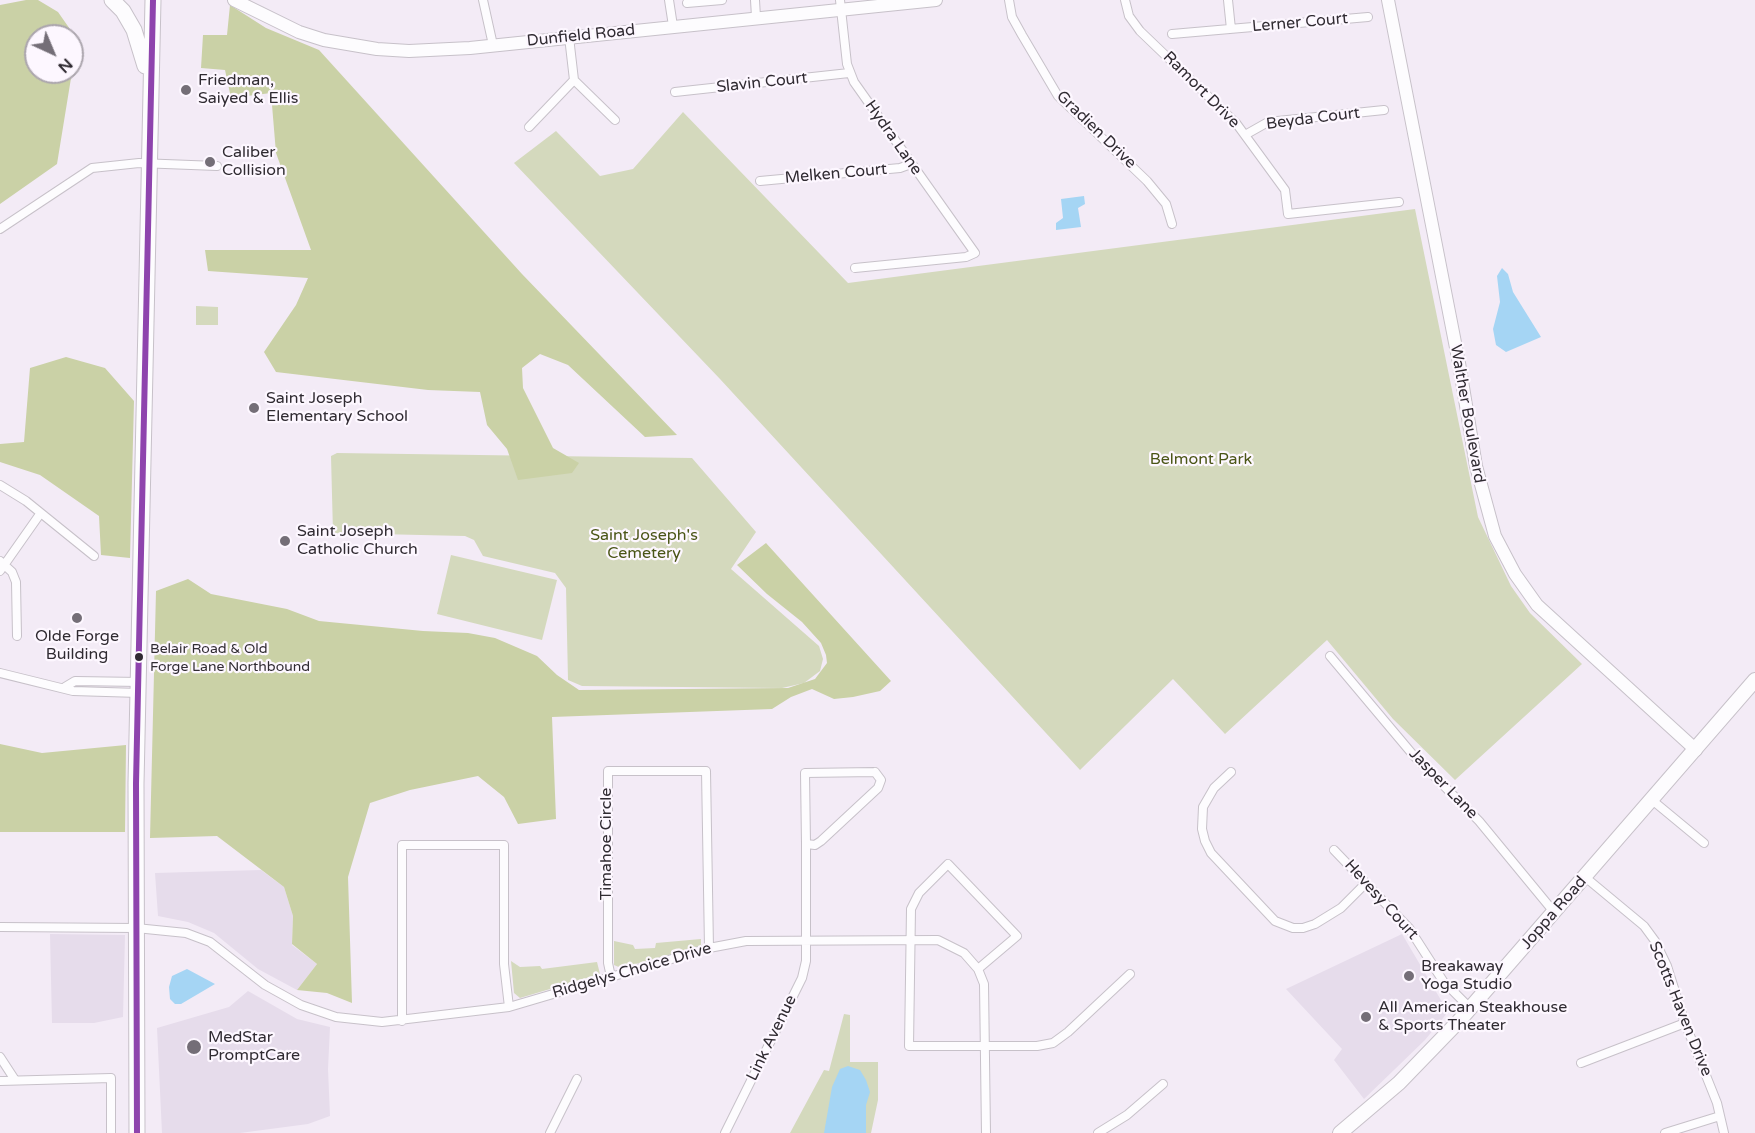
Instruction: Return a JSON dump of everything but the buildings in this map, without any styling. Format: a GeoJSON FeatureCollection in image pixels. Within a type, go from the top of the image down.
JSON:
{"type":"FeatureCollection","features":[{"type":"Feature","properties":{"kind":"highway"},"geometry":{"type":"LineString","coordinates":[[112,0],[129,21],[139,42],[150,92]]}},
{"type":"Feature","properties":{"kind":"highway"},"geometry":{"type":"LineString","coordinates":[[137,1133],[136,928],[139,688],[153,0]]}},
{"type":"Feature","properties":{"kind":"main road","name":"Dunfield Road"},"geometry":{"type":"LineString","coordinates":[[234,0],[299,32],[345,44],[409,51],[493,45],[673,26],[841,5],[936,0]]}},
{"type":"Feature","properties":{"kind":"main road","name":"Walther Boulevard"},"geometry":{"type":"LineString","coordinates":[[1388,0],[1476,466],[1495,536],[1515,574],[1542,611],[1696,750]]}},
{"type":"Feature","properties":{"kind":"main road","name":"Joppa Road"},"geometry":{"type":"LineString","coordinates":[[1340,1133],[1399,1083],[1470,1008],[1755,680]]}},
{"type":"Feature","properties":{"kind":"street"},"geometry":{"type":"LineString","coordinates":[[483,0],[493,45]]}},
{"type":"Feature","properties":{"kind":"street"},"geometry":{"type":"LineString","coordinates":[[669,0],[673,26]]}},
{"type":"Feature","properties":{"kind":"street"},"geometry":{"type":"LineString","coordinates":[[687,3],[722,0]]}},
{"type":"Feature","properties":{"kind":"street"},"geometry":{"type":"LineString","coordinates":[[755,0],[756,17]]}},
{"type":"Feature","properties":{"kind":"street","name":"Gradien Drive"},"geometry":{"type":"LineString","coordinates":[[1009,0],[1012,17],[1062,102],[1148,181],[1166,204],[1172,224]]}},
{"type":"Feature","properties":{"kind":"street","name":"Ramort Drive"},"geometry":{"type":"LineString","coordinates":[[1125,0],[1133,22],[1140,31],[1225,110],[1245,135],[1285,190],[1288,214],[1399,202]]}},
{"type":"Feature","properties":{"kind":"street","name":"Lerner Court"},"geometry":{"type":"LineString","coordinates":[[1228,0],[1231,29]]}},
{"type":"Feature","properties":{"kind":"street","name":"Hydra Lane"},"geometry":{"type":"LineString","coordinates":[[841,5],[849,73],[975,253],[966,257],[855,268]]}},
{"type":"Feature","properties":{"kind":"street","name":"Lerner Court"},"geometry":{"type":"LineString","coordinates":[[1172,34],[1368,17]]}},
{"type":"Feature","properties":{"kind":"street"},"geometry":{"type":"LineString","coordinates":[[569,37],[574,80],[615,120]]}},
{"type":"Feature","properties":{"kind":"street","name":"Slavin Court"},"geometry":{"type":"LineString","coordinates":[[675,92],[849,73]]}},
{"type":"Feature","properties":{"kind":"street"},"geometry":{"type":"LineString","coordinates":[[529,127],[574,80]]}},
{"type":"Feature","properties":{"kind":"street","name":"Beyda Court"},"geometry":{"type":"LineString","coordinates":[[1245,135],[1268,122],[1384,110]]}},
{"type":"Feature","properties":{"kind":"street"},"geometry":{"type":"LineString","coordinates":[[0,229],[92,168],[107,164],[148,163],[217,166]]}},
{"type":"Feature","properties":{"kind":"street","name":"Melken Court"},"geometry":{"type":"LineString","coordinates":[[760,181],[900,168],[911,164]]}},
{"type":"Feature","properties":{"kind":"street"},"geometry":{"type":"LineString","coordinates":[[0,485],[26,501],[39,514],[94,556]]}},
{"type":"Feature","properties":{"kind":"street"},"geometry":{"type":"LineString","coordinates":[[17,636],[18,590],[12,572],[2,565],[39,514]]}},
{"type":"Feature","properties":{"kind":"street","name":"Jasper Lane"},"geometry":{"type":"LineString","coordinates":[[1330,656],[1414,756],[1479,821],[1554,912]]}},
{"type":"Feature","properties":{"kind":"street"},"geometry":{"type":"LineString","coordinates":[[0,673],[25,681],[65,687],[75,681],[139,688]]}},
{"type":"Feature","properties":{"kind":"street","name":"Timahoe Circle"},"geometry":{"type":"LineString","coordinates":[[611,977],[608,963],[608,771],[706,771],[709,948]]}},
{"type":"Feature","properties":{"kind":"street","name":"Link Avenue"},"geometry":{"type":"LineString","coordinates":[[725,1133],[802,978],[806,961],[805,773],[871,771],[879,776],[881,780],[878,788],[838,826],[814,845],[806,844]]}},
{"type":"Feature","properties":{"kind":"street"},"geometry":{"type":"LineString","coordinates":[[1231,772],[1214,788],[1203,807],[1202,829],[1205,841],[1211,853],[1275,921],[1293,928],[1315,924],[1341,908],[1366,883]]}},
{"type":"Feature","properties":{"kind":"street"},"geometry":{"type":"LineString","coordinates":[[1653,800],[1704,843]]}},
{"type":"Feature","properties":{"kind":"street"},"geometry":{"type":"LineString","coordinates":[[402,1021],[402,845],[504,845],[504,964],[509,1006]]}},
{"type":"Feature","properties":{"kind":"street","name":"Hevesy Court"},"geometry":{"type":"LineString","coordinates":[[1334,850],[1409,928],[1443,981],[1470,1008]]}},
{"type":"Feature","properties":{"kind":"street"},"geometry":{"type":"LineString","coordinates":[[986,1133],[986,1047],[985,990],[978,969],[1017,936],[948,864],[915,900],[911,909],[909,939],[909,1046],[986,1047],[1037,1046],[1053,1043],[1068,1032],[1130,974]]}},
{"type":"Feature","properties":{"kind":"street","name":"Scotts Haven Drive"},"geometry":{"type":"LineString","coordinates":[[1585,877],[1649,932],[1667,966],[1724,1133]]}},
{"type":"Feature","properties":{"kind":"street","name":"Ridgelys Choice Drive"},"geometry":{"type":"LineString","coordinates":[[0,927],[136,928],[177,931],[204,939],[283,997],[319,1012],[364,1021],[402,1021],[509,1006],[709,948],[762,940],[938,940],[954,946],[978,969]]}},
{"type":"Feature","properties":{"kind":"street"},"geometry":{"type":"LineString","coordinates":[[1581,1063],[1685,1023]]}},
{"type":"Feature","properties":{"kind":"street"},"geometry":{"type":"LineString","coordinates":[[1,1057],[15,1080]]}},
{"type":"Feature","properties":{"kind":"street"},"geometry":{"type":"LineString","coordinates":[[0,1081],[111,1078],[111,1133]]}},
{"type":"Feature","properties":{"kind":"street"},"geometry":{"type":"LineString","coordinates":[[550,1133],[577,1079]]}},
{"type":"Feature","properties":{"kind":"street"},"geometry":{"type":"LineString","coordinates":[[1098,1133],[1127,1115],[1163,1084]]}},
{"type":"Feature","properties":{"kind":"street"},"geometry":{"type":"LineString","coordinates":[[1665,1133],[1720,1116]]}},
{"type":"Feature","properties":{"kind":"shaded area"},"geometry":{"type":"Polygon","coordinates":[[[261,870],[284,887],[293,916],[292,945],[317,964],[297,990],[258,969],[214,933],[188,922],[158,916],[155,873],[261,870]]]}},
{"type":"Feature","properties":{"kind":"shaded area"},"geometry":{"type":"Polygon","coordinates":[[[50,934],[125,935],[123,1017],[94,1023],[52,1023],[50,934]]]}},
{"type":"Feature","properties":{"kind":"shaded area"},"geometry":{"type":"Polygon","coordinates":[[[1402,934],[1448,1012],[1425,1040],[1364,1099],[1334,1060],[1342,1049],[1286,989],[1402,934]]]}},
{"type":"Feature","properties":{"kind":"shaded area"},"geometry":{"type":"Polygon","coordinates":[[[248,991],[297,1019],[330,1027],[328,1069],[330,1116],[308,1124],[240,1133],[162,1133],[157,1028],[229,1007],[248,991]]]}},
{"type":"Feature","properties":{"kind":"green space"},"geometry":{"type":"Polygon","coordinates":[[[38,0],[58,12],[66,24],[24,24],[24,84],[70,84],[57,164],[0,204],[0,5],[38,0]]]}},
{"type":"Feature","properties":{"kind":"green space"},"geometry":{"type":"Polygon","coordinates":[[[230,5],[266,28],[319,50],[522,274],[677,435],[645,437],[568,365],[540,354],[522,368],[523,388],[553,448],[579,463],[572,473],[518,480],[507,449],[487,425],[480,392],[428,390],[276,372],[264,352],[296,305],[308,278],[208,271],[205,250],[311,250],[276,153],[271,93],[231,98],[225,70],[201,68],[203,35],[227,35],[230,5]]]}},
{"type":"Feature","properties":{"kind":"green space","name":"Belmont Park"},"geometry":{"type":"Polygon","coordinates":[[[683,112],[848,283],[1415,209],[1478,517],[1511,586],[1530,613],[1582,664],[1455,780],[1393,719],[1327,640],[1225,734],[1173,679],[1080,770],[720,379],[514,163],[556,131],[600,176],[633,169],[683,112]]]}},
{"type":"Feature","properties":{"kind":"green space"},"geometry":{"type":"Polygon","coordinates":[[[196,306],[218,307],[218,325],[196,325],[196,306]]]}},
{"type":"Feature","properties":{"kind":"green space"},"geometry":{"type":"Polygon","coordinates":[[[66,357],[105,368],[134,401],[130,558],[101,555],[99,516],[40,475],[0,462],[0,444],[24,442],[30,368],[66,357]]]}},
{"type":"Feature","properties":{"kind":"green space","name":"Saint Joseph's Cemetery"},"geometry":{"type":"Polygon","coordinates":[[[337,453],[692,458],[756,532],[731,569],[819,646],[823,659],[820,671],[804,683],[782,688],[582,686],[568,680],[566,588],[555,573],[483,556],[474,540],[465,536],[333,533],[331,456],[337,453]]]}},
{"type":"Feature","properties":{"kind":"green space"},"geometry":{"type":"Polygon","coordinates":[[[766,543],[891,681],[880,691],[834,699],[812,689],[791,697],[772,709],[552,717],[556,819],[518,824],[504,797],[478,776],[410,790],[370,803],[348,877],[352,1003],[327,993],[297,990],[317,964],[292,944],[293,916],[284,887],[217,836],[150,838],[156,591],[188,579],[211,594],[287,609],[319,621],[468,633],[495,638],[537,656],[557,675],[579,690],[788,688],[815,679],[827,663],[826,655],[821,643],[802,622],[767,594],[737,565],[766,543]]]}},
{"type":"Feature","properties":{"kind":"green space"},"geometry":{"type":"Polygon","coordinates":[[[451,555],[557,580],[542,640],[437,614],[451,555]]]}},
{"type":"Feature","properties":{"kind":"green space"},"geometry":{"type":"Polygon","coordinates":[[[0,744],[42,753],[126,745],[125,832],[0,832],[0,744]]]}},
{"type":"Feature","properties":{"kind":"green space"},"geometry":{"type":"Polygon","coordinates":[[[701,939],[701,946],[621,968],[614,965],[614,941],[633,945],[635,949],[655,948],[656,943],[701,939]]]}},
{"type":"Feature","properties":{"kind":"green space"},"geometry":{"type":"Polygon","coordinates":[[[511,961],[520,967],[540,966],[542,969],[597,962],[600,974],[520,998],[514,993],[511,961]]]}},
{"type":"Feature","properties":{"kind":"green space"},"geometry":{"type":"Polygon","coordinates":[[[844,1014],[850,1015],[850,1062],[878,1062],[878,1100],[871,1133],[790,1133],[824,1070],[829,1071],[844,1014]]]}},
{"type":"Feature","properties":{"kind":"water"},"geometry":{"type":"Polygon","coordinates":[[[1084,196],[1085,204],[1078,208],[1081,227],[1056,230],[1056,223],[1063,218],[1061,199],[1084,196]]]}},
{"type":"Feature","properties":{"kind":"water"},"geometry":{"type":"Polygon","coordinates":[[[1502,268],[1508,274],[1513,292],[1541,337],[1506,352],[1496,345],[1493,329],[1500,302],[1497,276],[1502,268]]]}},
{"type":"Feature","properties":{"kind":"water"},"geometry":{"type":"Polygon","coordinates":[[[187,969],[215,984],[181,1004],[175,1004],[170,999],[169,987],[172,976],[187,969]]]}},
{"type":"Feature","properties":{"kind":"water"},"geometry":{"type":"Polygon","coordinates":[[[848,1066],[860,1070],[870,1092],[866,1105],[866,1133],[824,1133],[832,1087],[840,1069],[848,1066]]]}},
{"type":"Feature","properties":{"kind":"transit line"},"geometry":{"type":"LineString","coordinates":[[137,1133],[136,783],[153,0]]}},
{"type":"Feature","properties":{"kind":"place","name":"Friedman, Saiyed & Ellis"},"geometry":{"type":"Point","coordinates":[186,90]}},
{"type":"Feature","properties":{"kind":"place","name":"Caliber Collision"},"geometry":{"type":"Point","coordinates":[210,162]}},
{"type":"Feature","properties":{"kind":"place","name":"Saint Joseph Elementary School"},"geometry":{"type":"Point","coordinates":[254,408]}},
{"type":"Feature","properties":{"kind":"place","name":"Saint Joseph Catholic Church"},"geometry":{"type":"Point","coordinates":[285,541]}},
{"type":"Feature","properties":{"kind":"place","name":"Olde Forge Building"},"geometry":{"type":"Point","coordinates":[77,618]}},
{"type":"Feature","properties":{"kind":"place","name":"Belair Road & Old Forge Lane Northbound"},"geometry":{"type":"Point","coordinates":[139,657]}},
{"type":"Feature","properties":{"kind":"place","name":"Breakaway Yoga Studio"},"geometry":{"type":"Point","coordinates":[1409,976]}},
{"type":"Feature","properties":{"kind":"place","name":"All American Steakhouse & Sports Theater"},"geometry":{"type":"Point","coordinates":[1366,1017]}},
{"type":"Feature","properties":{"kind":"place","name":"MedStar PromptCare"},"geometry":{"type":"Point","coordinates":[194,1047]}}]}
